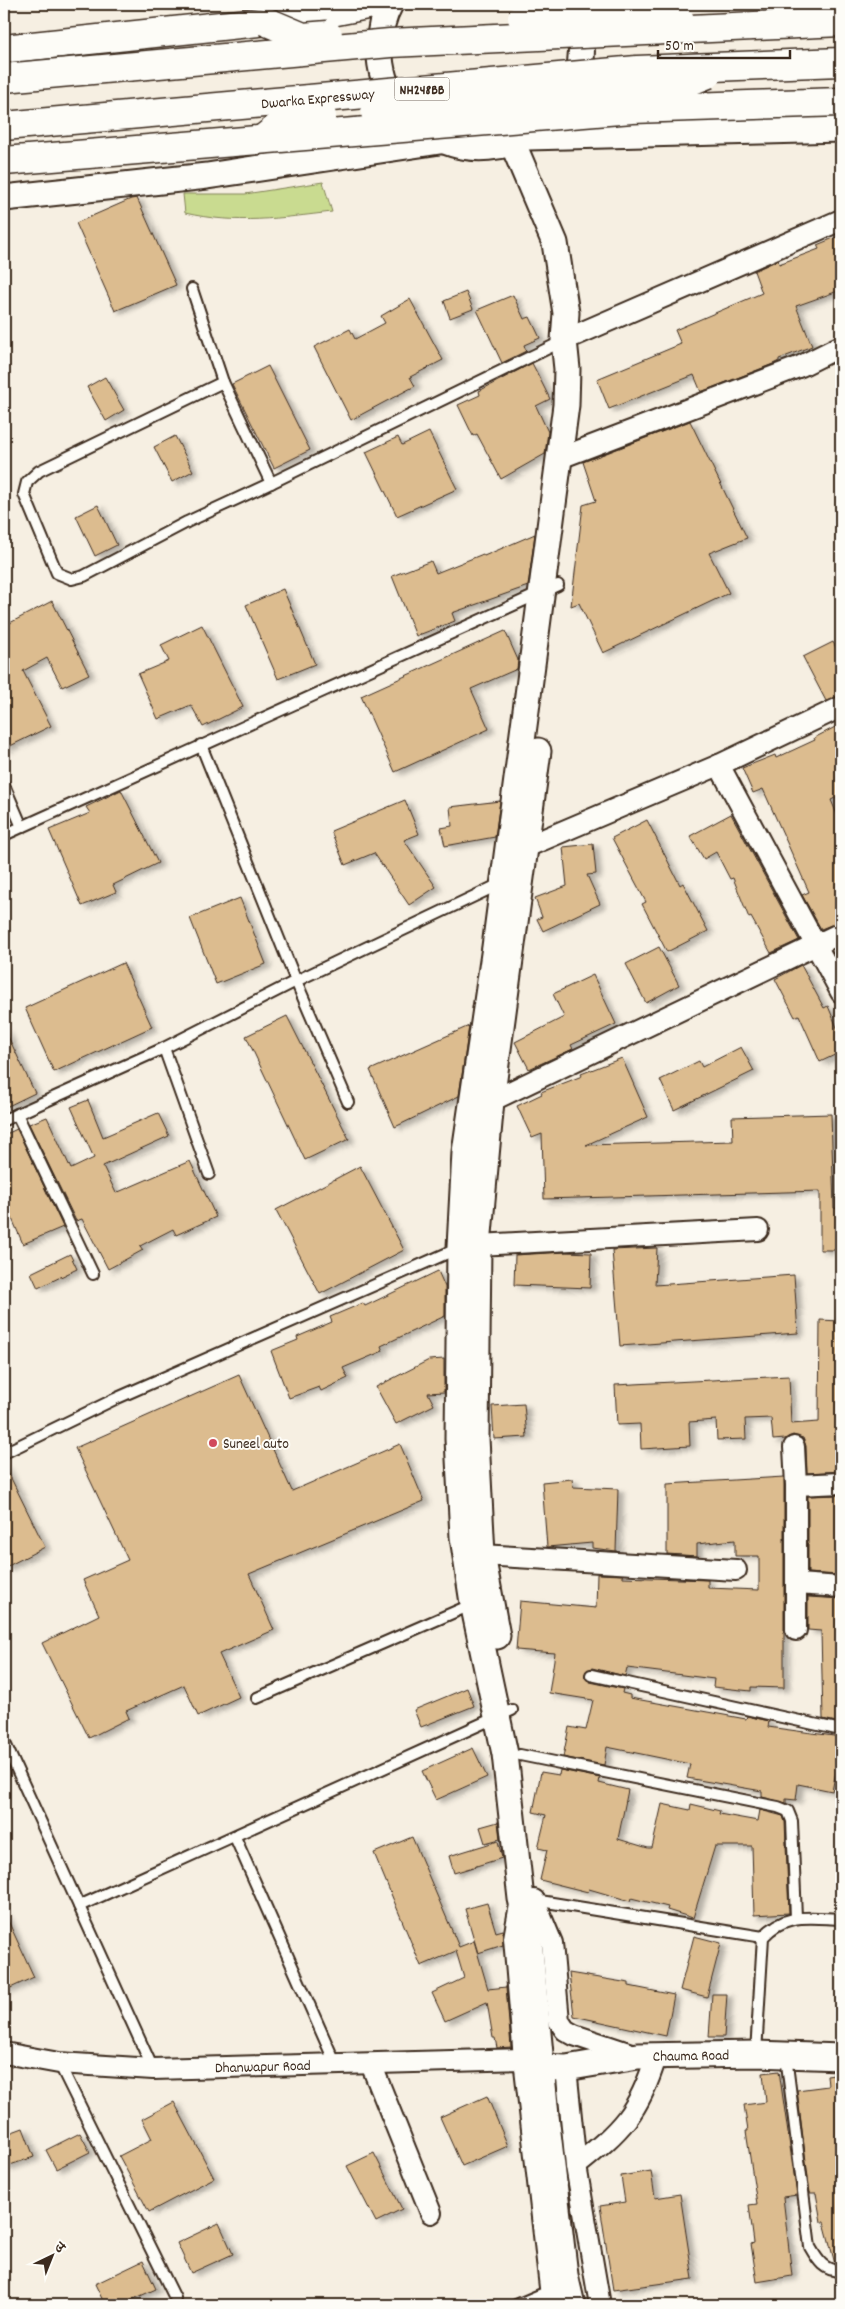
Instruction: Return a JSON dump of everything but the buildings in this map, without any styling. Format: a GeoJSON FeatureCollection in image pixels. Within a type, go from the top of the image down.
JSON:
{"type":"FeatureCollection","features":[{"type":"Feature","properties":{"kind":"main road"},"geometry":{"type":"LineString","coordinates":[[4,48],[306,17],[372,4]]}},
{"type":"Feature","properties":{"kind":"main road"},"geometry":{"type":"LineString","coordinates":[[265,21],[303,37],[635,9],[711,27]]}},
{"type":"Feature","properties":{"kind":"main road"},"geometry":{"type":"LineString","coordinates":[[4,78],[390,43],[841,22]]}},
{"type":"Feature","properties":{"kind":"main road","name":"Dwarka Expressway"},"geometry":{"type":"LineString","coordinates":[[4,126],[637,70],[841,62]]}},
{"type":"Feature","properties":{"kind":"main road"},"geometry":{"type":"LineString","coordinates":[[263,139],[289,118],[660,93],[725,67]]}},
{"type":"Feature","properties":{"kind":"main road"},"geometry":{"type":"LineString","coordinates":[[4,161],[632,109],[841,102]]}},
{"type":"Feature","properties":{"kind":"street"},"geometry":{"type":"LineString","coordinates":[[390,4],[386,12],[379,42],[382,72],[394,101],[414,124],[440,141],[458,147],[476,149],[495,148],[520,141],[841,129]]}},
{"type":"Feature","properties":{"kind":"street"},"geometry":{"type":"LineString","coordinates":[[520,141],[554,118],[572,90],[580,59],[578,26],[569,4]]}},
{"type":"Feature","properties":{"kind":"street"},"geometry":{"type":"LineString","coordinates":[[4,198],[207,176],[440,141]]}},
{"type":"Feature","properties":{"kind":"street"},"geometry":{"type":"LineString","coordinates":[[520,141],[555,243],[569,329],[580,348],[581,388],[567,456],[517,847],[481,1102],[465,1152],[469,1246],[467,1439],[463,1537],[482,1601],[504,1713],[505,1754],[527,1904],[552,1943],[559,2021],[565,2030],[574,2035],[647,2057],[646,2088],[631,2115],[600,2148],[576,2166]]}},
{"type":"Feature","properties":{"kind":"street"},"geometry":{"type":"LineString","coordinates":[[569,329],[841,220]]}},
{"type":"Feature","properties":{"kind":"street"},"geometry":{"type":"LineString","coordinates":[[567,456],[800,366],[841,346]]}},
{"type":"Feature","properties":{"kind":"street"},"geometry":{"type":"LineString","coordinates":[[481,1102],[503,882],[517,847],[719,765],[841,706]]}},
{"type":"Feature","properties":{"kind":"street"},"geometry":{"type":"LineString","coordinates":[[719,765],[817,944],[841,992]]}},
{"type":"Feature","properties":{"kind":"street"},"geometry":{"type":"LineString","coordinates":[[481,1102],[841,933]]}},
{"type":"Feature","properties":{"kind":"street"},"geometry":{"type":"LineString","coordinates":[[469,1246],[758,1230]]}},
{"type":"Feature","properties":{"kind":"street"},"geometry":{"type":"LineString","coordinates":[[467,1439],[482,1555],[482,1601]]}},
{"type":"Feature","properties":{"kind":"street"},"geometry":{"type":"LineString","coordinates":[[794,1447],[796,1484],[796,1630]]}},
{"type":"Feature","properties":{"kind":"street"},"geometry":{"type":"LineString","coordinates":[[796,1484],[841,1483]]}},
{"type":"Feature","properties":{"kind":"street"},"geometry":{"type":"LineString","coordinates":[[482,1555],[736,1570]]}},
{"type":"Feature","properties":{"kind":"street"},"geometry":{"type":"LineString","coordinates":[[797,1584],[841,1587]]}},
{"type":"Feature","properties":{"kind":"street"},"geometry":{"type":"LineString","coordinates":[[504,1713],[520,1755],[532,2063],[551,2298]]}},
{"type":"Feature","properties":{"kind":"street","name":"Dhanwapur Road"},"geometry":{"type":"LineString","coordinates":[[4,2052],[59,2063],[153,2069],[371,2064],[532,2063]]}},
{"type":"Feature","properties":{"kind":"street","name":"Chauma Road"},"geometry":{"type":"LineString","coordinates":[[532,2063],[566,2068],[647,2057],[756,2054],[841,2057]]}},
{"type":"Feature","properties":{"kind":"street"},"geometry":{"type":"LineString","coordinates":[[532,2063],[546,2116],[565,2275],[572,2305]]}},
{"type":"Feature","properties":{"kind":"street"},"geometry":{"type":"LineString","coordinates":[[371,2064],[431,2213]]}},
{"type":"Feature","properties":{"kind":"street"},"geometry":{"type":"LineString","coordinates":[[566,2068],[576,2166],[600,2305]]}},
{"type":"Feature","properties":{"kind":"lane"},"geometry":{"type":"LineString","coordinates":[[192,289],[223,382],[271,483]]}},
{"type":"Feature","properties":{"kind":"lane"},"geometry":{"type":"LineString","coordinates":[[223,382],[39,471],[28,482],[24,494],[57,573],[72,579],[84,576],[186,522],[271,483],[569,329]]}},
{"type":"Feature","properties":{"kind":"lane"},"geometry":{"type":"LineString","coordinates":[[4,835],[550,589]]}},
{"type":"Feature","properties":{"kind":"lane"},"geometry":{"type":"LineString","coordinates":[[201,745],[296,981],[348,1102]]}},
{"type":"Feature","properties":{"kind":"lane"},"geometry":{"type":"LineString","coordinates":[[4,785],[22,826]]}},
{"type":"Feature","properties":{"kind":"lane"},"geometry":{"type":"LineString","coordinates":[[4,1120],[164,1048],[296,981],[503,882]]}},
{"type":"Feature","properties":{"kind":"lane"},"geometry":{"type":"LineString","coordinates":[[164,1048],[208,1174]]}},
{"type":"Feature","properties":{"kind":"lane"},"geometry":{"type":"LineString","coordinates":[[17,1114],[93,1274]]}},
{"type":"Feature","properties":{"kind":"lane"},"geometry":{"type":"LineString","coordinates":[[4,1453],[115,1399],[469,1246]]}},
{"type":"Feature","properties":{"kind":"lane"},"geometry":{"type":"LineString","coordinates":[[257,1698],[482,1601]]}},
{"type":"Feature","properties":{"kind":"lane"},"geometry":{"type":"LineString","coordinates":[[591,1675],[841,1730]]}},
{"type":"Feature","properties":{"kind":"lane"},"geometry":{"type":"LineString","coordinates":[[79,1906],[235,1837],[504,1713]]}},
{"type":"Feature","properties":{"kind":"lane"},"geometry":{"type":"LineString","coordinates":[[4,1741],[153,2069]]}},
{"type":"Feature","properties":{"kind":"lane"},"geometry":{"type":"LineString","coordinates":[[520,1755],[778,1807],[788,1811],[792,1821],[796,1918]]}},
{"type":"Feature","properties":{"kind":"lane"},"geometry":{"type":"LineString","coordinates":[[235,1837],[336,2065]]}},
{"type":"Feature","properties":{"kind":"lane"},"geometry":{"type":"LineString","coordinates":[[527,1904],[763,1937]]}},
{"type":"Feature","properties":{"kind":"lane"},"geometry":{"type":"LineString","coordinates":[[756,2054],[763,1937],[772,1927],[782,1921],[796,1918],[841,1919]]}},
{"type":"Feature","properties":{"kind":"lane"},"geometry":{"type":"LineString","coordinates":[[786,2055],[810,2247],[819,2262],[831,2271],[841,2271]]}},
{"type":"Feature","properties":{"kind":"lane"},"geometry":{"type":"LineString","coordinates":[[59,2063],[175,2298]]}},
{"type":"Feature","properties":{"kind":"lane"},"geometry":{"type":"LineString","coordinates":[[516,2305],[551,2298]]}},
{"type":"Feature","properties":{"kind":"green space"},"geometry":{"type":"Polygon","coordinates":[[[323,182],[332,212],[240,220],[204,217],[185,213],[183,194],[245,194],[323,182]]]}},
{"type":"Feature","properties":{"kind":"place","name":"Suneel auto"},"geometry":{"type":"Point","coordinates":[213,1443]}}]}
